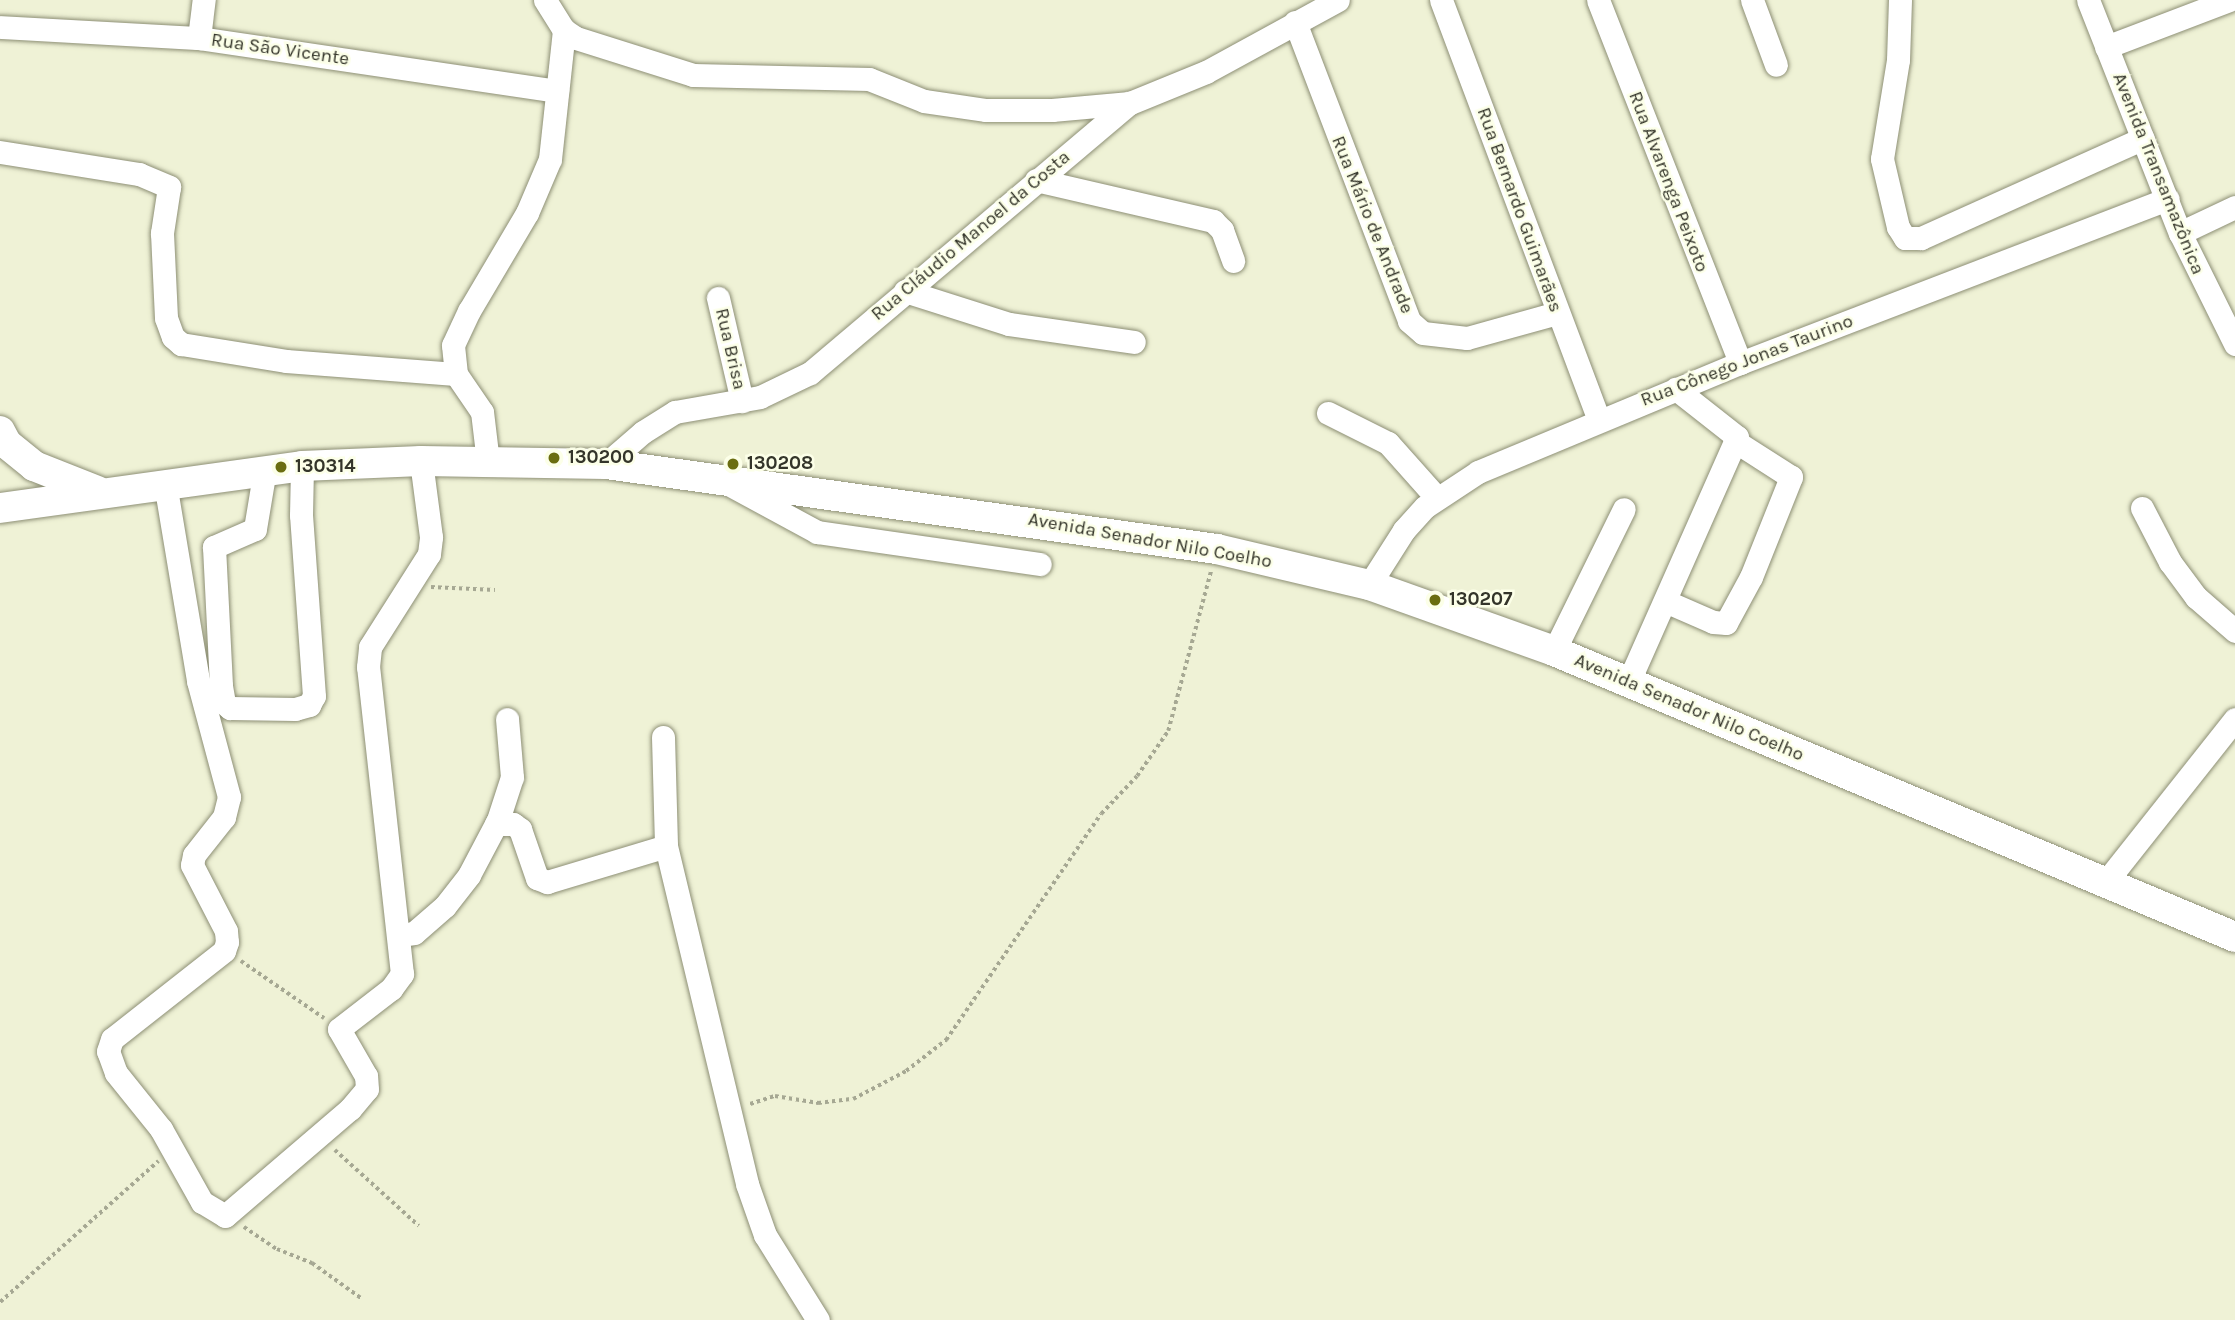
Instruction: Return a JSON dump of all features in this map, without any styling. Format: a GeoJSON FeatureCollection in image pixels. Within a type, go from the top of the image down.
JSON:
{"type":"FeatureCollection","features":[{"type":"Feature","properties":{"kind":"main road"},"geometry":{"type":"LineString","coordinates":[[0,431],[7,444],[34,466],[101,493]]}},
{"type":"Feature","properties":{"kind":"main road","name":"Avenida Senador Nilo Coelho"},"geometry":{"type":"LineString","coordinates":[[0,508],[265,469],[302,466],[421,461],[606,464],[1217,549],[1369,586],[1554,650],[2235,937]]}},
{"type":"Feature","properties":{"kind":"street"},"geometry":{"type":"LineString","coordinates":[[199,38],[204,0]]}},
{"type":"Feature","properties":{"kind":"street"},"geometry":{"type":"LineString","coordinates":[[545,0],[564,30],[590,44],[693,75],[869,79],[924,101],[986,110],[1052,110],[1130,103]]}},
{"type":"Feature","properties":{"kind":"street","name":"Rua Cláudio Manoel da Costa"},"geometry":{"type":"LineString","coordinates":[[606,464],[643,432],[675,412],[760,397],[810,373],[1130,103],[1206,72],[1338,0]]}},
{"type":"Feature","properties":{"kind":"street","name":"Rua Bernardo Guimarães"},"geometry":{"type":"LineString","coordinates":[[1441,0],[1599,420]]}},
{"type":"Feature","properties":{"kind":"street","name":"Rua Alvarenga Peixoto"},"geometry":{"type":"LineString","coordinates":[[1598,0],[1740,363]]}},
{"type":"Feature","properties":{"kind":"street"},"geometry":{"type":"LineString","coordinates":[[1752,0],[1776,65]]}},
{"type":"Feature","properties":{"kind":"street"},"geometry":{"type":"LineString","coordinates":[[1900,0],[1898,60],[1882,145],[1898,227],[1905,238],[1921,238],[2143,138]]}},
{"type":"Feature","properties":{"kind":"street","name":"Avenida Transamazônica"},"geometry":{"type":"LineString","coordinates":[[2088,0],[2180,233],[2235,344]]}},
{"type":"Feature","properties":{"kind":"street"},"geometry":{"type":"LineString","coordinates":[[2106,47],[2229,0]]}},
{"type":"Feature","properties":{"kind":"street","name":"Rua Mário de Andrade"},"geometry":{"type":"LineString","coordinates":[[1295,22],[1409,321],[1423,333],[1467,338],[1557,313]]}},
{"type":"Feature","properties":{"kind":"street","name":"Rua São Vicente"},"geometry":{"type":"LineString","coordinates":[[0,27],[199,38],[557,91]]}},
{"type":"Feature","properties":{"kind":"street"},"geometry":{"type":"LineString","coordinates":[[488,462],[482,412],[456,374],[453,345],[468,311],[540,186],[550,159],[564,30]]}},
{"type":"Feature","properties":{"kind":"street"},"geometry":{"type":"LineString","coordinates":[[0,152],[139,174],[169,187],[162,233],[166,318],[173,337],[181,344],[286,361],[456,374]]}},
{"type":"Feature","properties":{"kind":"street"},"geometry":{"type":"LineString","coordinates":[[1036,180],[1213,221],[1222,230],[1233,261]]}},
{"type":"Feature","properties":{"kind":"street","name":"Rua Cônego Jonas Taurino"},"geometry":{"type":"LineString","coordinates":[[1369,586],[1404,530],[1437,498],[1478,472],[1676,388],[2168,199]]}},
{"type":"Feature","properties":{"kind":"street"},"geometry":{"type":"LineString","coordinates":[[2180,233],[2235,207]]}},
{"type":"Feature","properties":{"kind":"street"},"geometry":{"type":"LineString","coordinates":[[905,291],[1009,324],[1135,342]]}},
{"type":"Feature","properties":{"kind":"street","name":"Rua Brisa"},"geometry":{"type":"LineString","coordinates":[[718,298],[742,401]]}},
{"type":"Feature","properties":{"kind":"street"},"geometry":{"type":"LineString","coordinates":[[1665,601],[1713,622],[1726,623],[1751,577],[1791,477],[1735,441],[1731,429],[1676,388]]}},
{"type":"Feature","properties":{"kind":"street"},"geometry":{"type":"LineString","coordinates":[[1328,413],[1388,443],[1437,498]]}},
{"type":"Feature","properties":{"kind":"street"},"geometry":{"type":"LineString","coordinates":[[1628,683],[1735,441]]}},
{"type":"Feature","properties":{"kind":"street"},"geometry":{"type":"LineString","coordinates":[[165,483],[198,681],[215,748],[227,775],[229,797],[224,817],[194,855],[192,865],[226,931],[224,951],[112,1039],[108,1051],[116,1073],[172,1148],[202,1202],[225,1216],[349,1109],[369,1083],[340,1029],[399,980],[403,967],[368,667],[370,647],[425,566],[431,537],[421,461]]}},
{"type":"Feature","properties":{"kind":"street"},"geometry":{"type":"LineString","coordinates":[[265,469],[255,529],[214,547],[221,685],[224,703],[230,708],[295,709],[309,705],[314,696],[301,515],[302,466]]}},
{"type":"Feature","properties":{"kind":"street"},"geometry":{"type":"LineString","coordinates":[[717,478],[817,533],[1040,565]]}},
{"type":"Feature","properties":{"kind":"street"},"geometry":{"type":"LineString","coordinates":[[2142,508],[2170,562],[2196,597],[2235,631]]}},
{"type":"Feature","properties":{"kind":"street"},"geometry":{"type":"LineString","coordinates":[[1554,650],[1624,509]]}},
{"type":"Feature","properties":{"kind":"street"},"geometry":{"type":"LineString","coordinates":[[400,935],[414,933],[445,906],[469,875],[496,824],[512,777],[507,719]]}},
{"type":"Feature","properties":{"kind":"street"},"geometry":{"type":"LineString","coordinates":[[2105,883],[2235,719]]}},
{"type":"Feature","properties":{"kind":"street"},"geometry":{"type":"LineString","coordinates":[[663,737],[666,846],[682,925],[731,1110],[747,1184],[765,1235],[818,1320]]}},
{"type":"Feature","properties":{"kind":"street"},"geometry":{"type":"LineString","coordinates":[[496,824],[513,824],[520,829],[537,878],[547,882],[666,846]]}},
{"type":"Feature","properties":{"kind":"path"},"geometry":{"type":"LineString","coordinates":[[731,1110],[775,1096],[818,1103],[853,1099],[906,1071],[946,1040],[1093,824],[1137,776],[1168,731],[1217,549]]}},
{"type":"Feature","properties":{"kind":"path"},"geometry":{"type":"LineString","coordinates":[[412,586],[495,590]]}},
{"type":"Feature","properties":{"kind":"path"},"geometry":{"type":"LineString","coordinates":[[224,951],[340,1029]]}},
{"type":"Feature","properties":{"kind":"path"},"geometry":{"type":"LineString","coordinates":[[318,1135],[419,1226]]}},
{"type":"Feature","properties":{"kind":"path"},"geometry":{"type":"LineString","coordinates":[[0,1302],[172,1148]]}},
{"type":"Feature","properties":{"kind":"path"},"geometry":{"type":"LineString","coordinates":[[225,1216],[277,1249],[312,1263],[361,1298]]}},
{"type":"Feature","properties":{"kind":"place","name":"130200"},"geometry":{"type":"Point","coordinates":[554,458]}},
{"type":"Feature","properties":{"kind":"place","name":"130208"},"geometry":{"type":"Point","coordinates":[733,464]}},
{"type":"Feature","properties":{"kind":"place","name":"130314"},"geometry":{"type":"Point","coordinates":[281,467]}},
{"type":"Feature","properties":{"kind":"place","name":"130207"},"geometry":{"type":"Point","coordinates":[1435,600]}}]}
